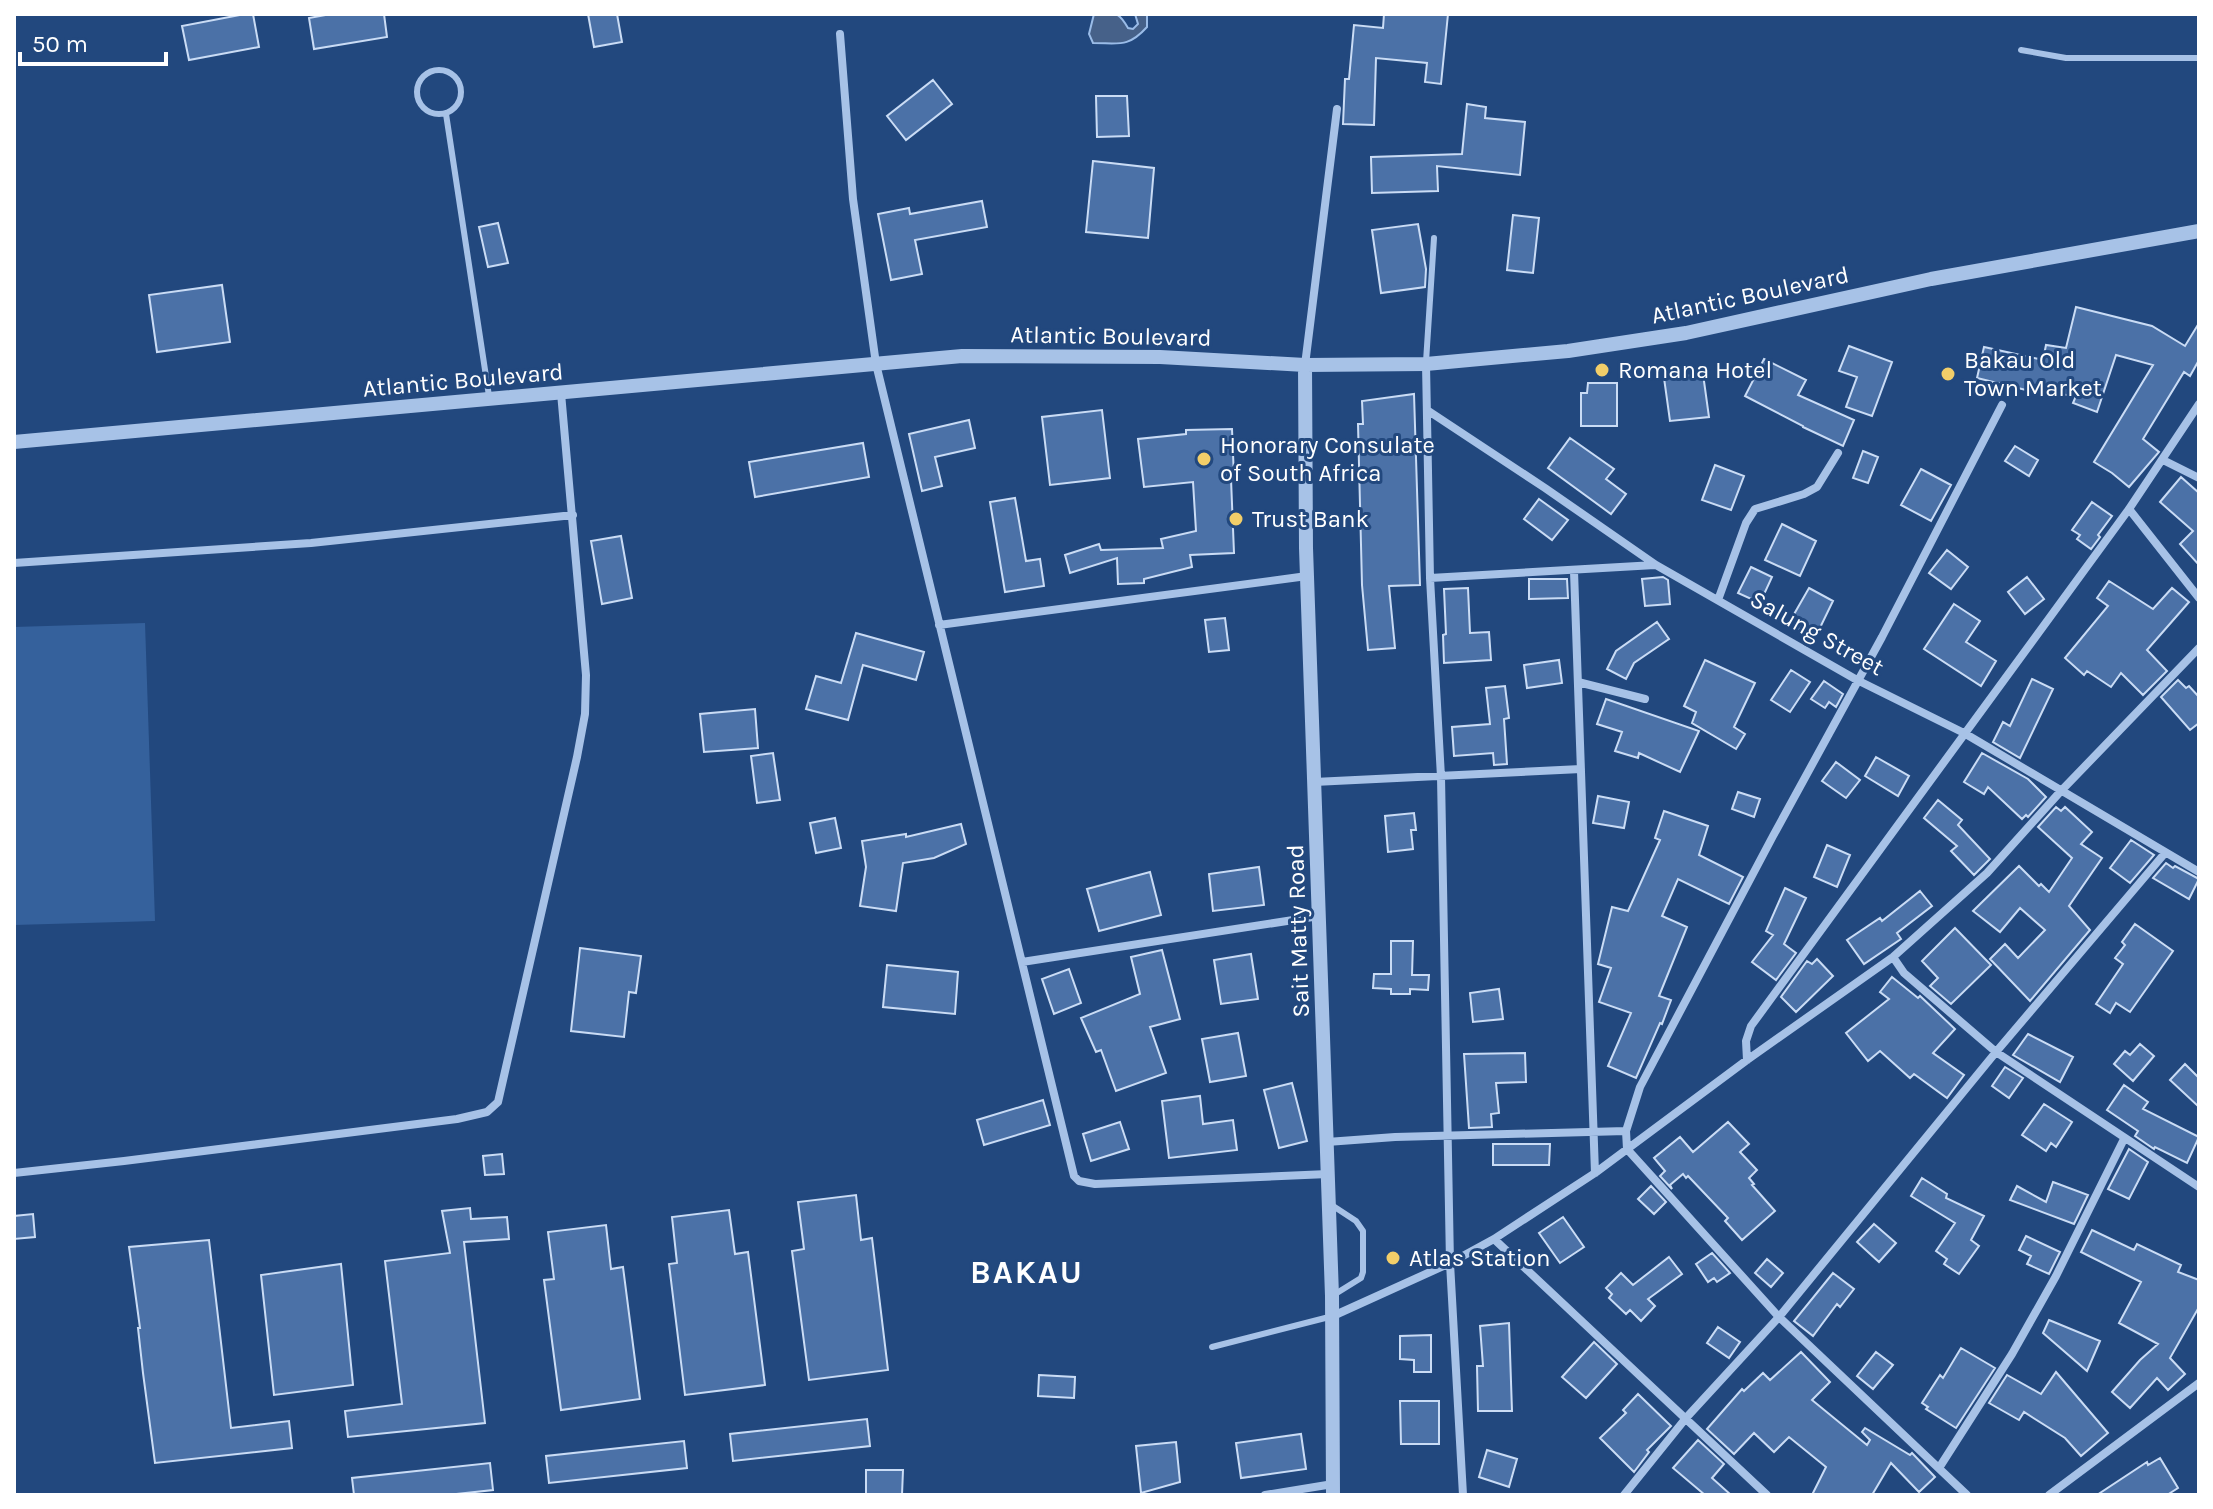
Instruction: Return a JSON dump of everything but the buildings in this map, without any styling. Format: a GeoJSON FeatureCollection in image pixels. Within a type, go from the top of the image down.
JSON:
{"type":"FeatureCollection","features":[{"type":"Feature","properties":{"kind":"street"},"geometry":{"type":"LineString","coordinates":[[840,34],[853,199],[876,364],[1074,1176],[1079,1181],[1095,1184],[1328,1174]]}},
{"type":"Feature","properties":{"kind":"street"},"geometry":{"type":"LineString","coordinates":[[1305,365],[1337,109]]}},
{"type":"Feature","properties":{"kind":"street","name":"Atlantic Boulevard"},"geometry":{"type":"LineString","coordinates":[[14,442],[962,356],[1160,357],[1305,365],[1426,364],[1568,351],[1686,333],[1931,279],[2199,231]]}},
{"type":"Feature","properties":{"kind":"street"},"geometry":{"type":"LineString","coordinates":[[1426,364],[1430,578],[1441,777],[1450,1263],[1463,1495]]}},
{"type":"Feature","properties":{"kind":"street","name":"Sait Matty Road"},"geometry":{"type":"LineString","coordinates":[[1305,365],[1307,576],[1333,1316],[1333,1490]]}},
{"type":"Feature","properties":{"kind":"street"},"geometry":{"type":"LineString","coordinates":[[14,1173],[457,1119],[487,1112],[498,1102],[585,714],[586,675],[561,393]]}},
{"type":"Feature","properties":{"kind":"street"},"geometry":{"type":"LineString","coordinates":[[1747,1060],[1746,1041],[1751,1026],[2129,509],[2199,404]]}},
{"type":"Feature","properties":{"kind":"street"},"geometry":{"type":"LineString","coordinates":[[1967,1495],[1779,1317],[1627,1149],[1626,1131],[1640,1087],[1664,1039],[1889,623],[2002,405]]}},
{"type":"Feature","properties":{"kind":"street","name":"Salung Street"},"geometry":{"type":"LineString","coordinates":[[1427,410],[1656,565],[1857,680],[1964,733],[2199,872]]}},
{"type":"Feature","properties":{"kind":"street"},"geometry":{"type":"LineString","coordinates":[[1718,600],[1746,523],[1755,509],[1817,487],[1838,453]]}},
{"type":"Feature","properties":{"kind":"street"},"geometry":{"type":"LineString","coordinates":[[2163,460],[2199,478]]}},
{"type":"Feature","properties":{"kind":"street"},"geometry":{"type":"LineString","coordinates":[[2129,509],[2199,598]]}},
{"type":"Feature","properties":{"kind":"street"},"geometry":{"type":"LineString","coordinates":[[14,563],[311,543],[573,515]]}},
{"type":"Feature","properties":{"kind":"street"},"geometry":{"type":"LineString","coordinates":[[1430,578],[1656,565]]}},
{"type":"Feature","properties":{"kind":"street"},"geometry":{"type":"LineString","coordinates":[[1574,571],[1595,1173]]}},
{"type":"Feature","properties":{"kind":"street"},"geometry":{"type":"LineString","coordinates":[[939,625],[1307,576]]}},
{"type":"Feature","properties":{"kind":"street"},"geometry":{"type":"LineString","coordinates":[[1333,1316],[1450,1263],[1494,1239],[1595,1173],[1893,957],[1987,873],[2060,792],[2199,648]]}},
{"type":"Feature","properties":{"kind":"street"},"geometry":{"type":"LineString","coordinates":[[1578,682],[1645,699]]}},
{"type":"Feature","properties":{"kind":"street"},"geometry":{"type":"LineString","coordinates":[[1314,782],[1581,769]]}},
{"type":"Feature","properties":{"kind":"street"},"geometry":{"type":"LineString","coordinates":[[1624,1495],[1686,1418],[1779,1317],[1996,1052],[2165,853]]}},
{"type":"Feature","properties":{"kind":"street"},"geometry":{"type":"LineString","coordinates":[[1022,962],[1319,916]]}},
{"type":"Feature","properties":{"kind":"street"},"geometry":{"type":"LineString","coordinates":[[1893,957],[1904,973],[1996,1052],[2199,1187]]}},
{"type":"Feature","properties":{"kind":"street"},"geometry":{"type":"LineString","coordinates":[[1327,1142],[1395,1137],[1626,1131]]}},
{"type":"Feature","properties":{"kind":"street"},"geometry":{"type":"LineString","coordinates":[[1939,1468],[2012,1354],[2124,1139]]}},
{"type":"Feature","properties":{"kind":"street"},"geometry":{"type":"LineString","coordinates":[[1494,1239],[1767,1495]]}},
{"type":"Feature","properties":{"kind":"street"},"geometry":{"type":"LineString","coordinates":[[2049,1495],[2199,1383]]}},
{"type":"Feature","properties":{"kind":"street"},"geometry":{"type":"LineString","coordinates":[[1265,1495],[1333,1490]]}},
{"type":"Feature","properties":{"kind":"lane"},"geometry":{"type":"LineString","coordinates":[[2021,50],[2066,58],[2199,58]]}},
{"type":"Feature","properties":{"kind":"lane"},"geometry":{"type":"LineString","coordinates":[[433,70],[447,71],[458,79],[462,93],[457,106],[446,114],[432,113],[420,104],[417,91],[422,78],[433,70]]}},
{"type":"Feature","properties":{"kind":"lane"},"geometry":{"type":"LineString","coordinates":[[446,114],[490,400]]}},
{"type":"Feature","properties":{"kind":"lane"},"geometry":{"type":"LineString","coordinates":[[1426,364],[1434,238]]}},
{"type":"Feature","properties":{"kind":"lane"},"geometry":{"type":"LineString","coordinates":[[1330,1204],[1356,1221],[1363,1231],[1361,1278],[1332,1296]]}},
{"type":"Feature","properties":{"kind":"lane"},"geometry":{"type":"LineString","coordinates":[[1212,1347],[1333,1316]]}},
{"type":"Feature","properties":{"kind":"shaded area"},"geometry":{"type":"Polygon","coordinates":[[[1094,14],[1115,14],[1128,28],[1133,29],[1138,24],[1135,14],[1147,14],[1147,27],[1128,41],[1093,43],[1089,34],[1094,14]]]}},
{"type":"Feature","properties":{"kind":"shaded area"},"geometry":{"type":"Polygon","coordinates":[[[145,623],[155,921],[14,925],[14,627],[145,623]]]}},
{"type":"Feature","properties":{"kind":"place","name":"Romana Hotel"},"geometry":{"type":"Point","coordinates":[1602,370]}},
{"type":"Feature","properties":{"kind":"place","name":"Bakau Old Town Market"},"geometry":{"type":"Point","coordinates":[1948,374]}},
{"type":"Feature","properties":{"kind":"place","name":"Honorary Consulate of South Africa"},"geometry":{"type":"Point","coordinates":[1204,459]}},
{"type":"Feature","properties":{"kind":"place","name":"Trust Bank"},"geometry":{"type":"Point","coordinates":[1236,519]}},
{"type":"Feature","properties":{"kind":"place","name":"Atlas Station"},"geometry":{"type":"Point","coordinates":[1393,1258]}},
{"type":"Feature","properties":{"kind":"district","name":"BAKAU"},"geometry":{"type":"Point","coordinates":[1027,1272]}}]}
